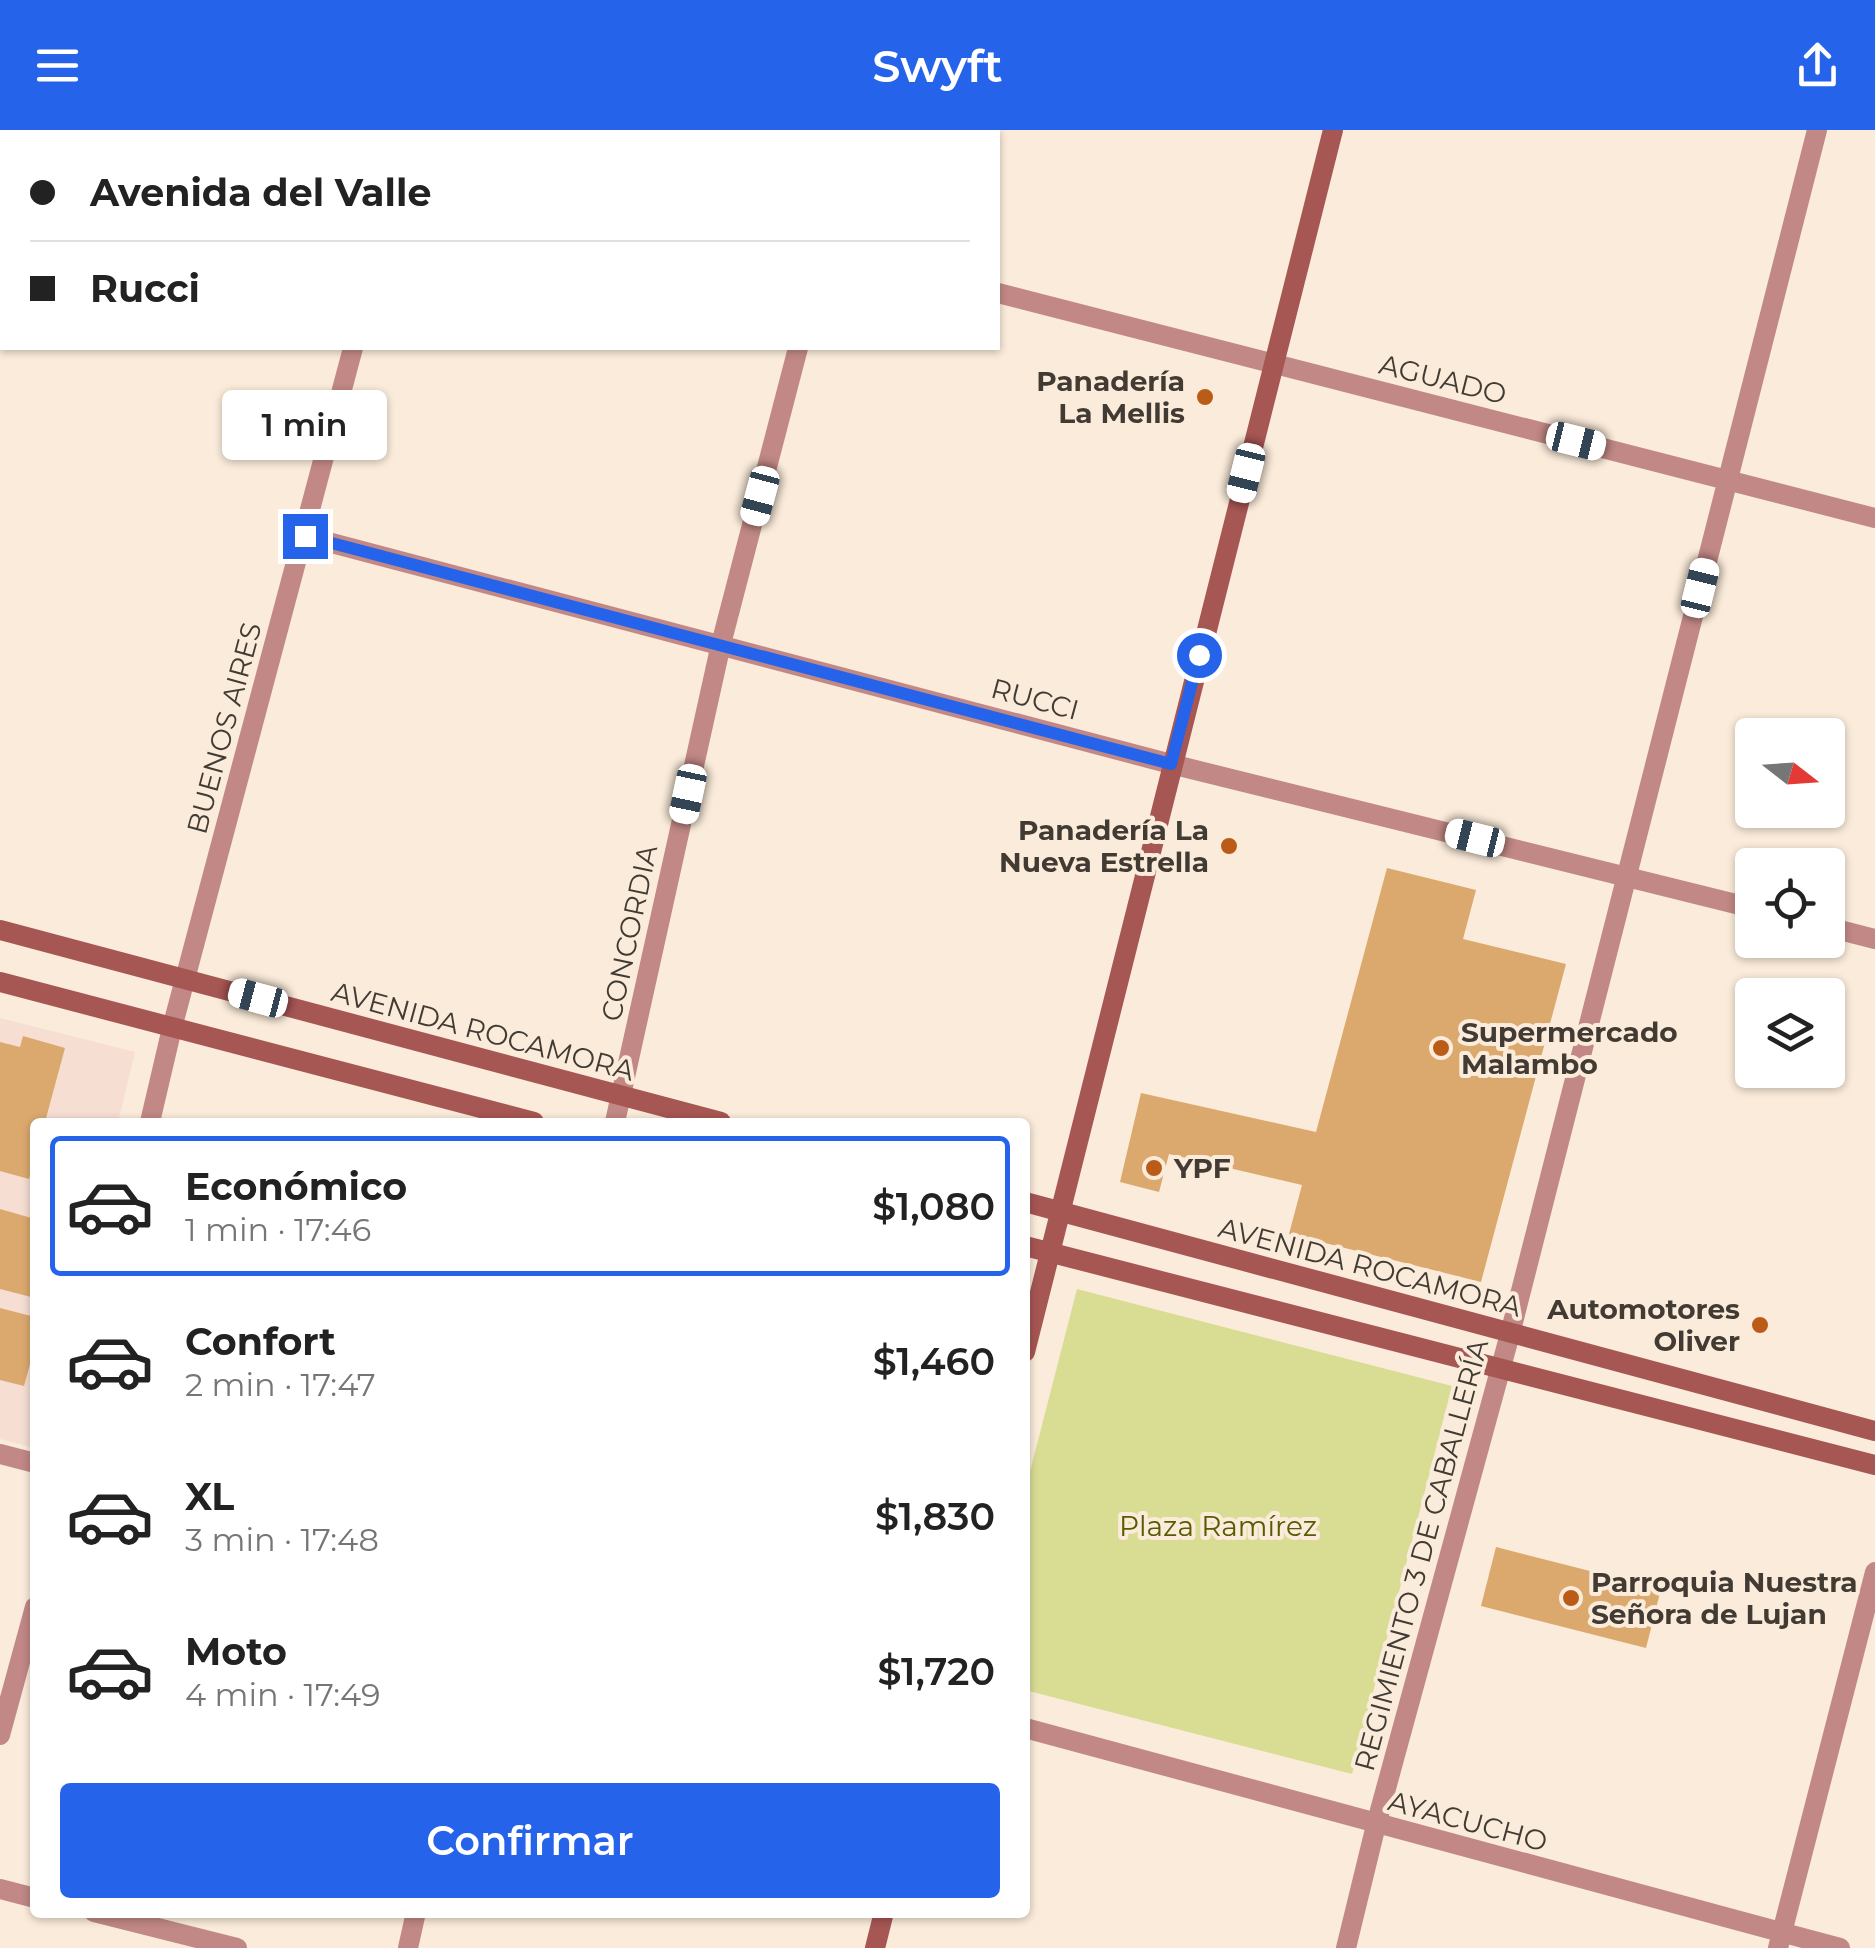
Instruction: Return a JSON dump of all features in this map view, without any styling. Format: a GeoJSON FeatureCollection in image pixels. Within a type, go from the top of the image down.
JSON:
{"type":"FeatureCollection","features":[{"type":"Feature","properties":{"kind":"main road"},"geometry":{"type":"LineString","coordinates":[[1030,1332],[1333,130]]}},
{"type":"Feature","properties":{"kind":"main road","name":"AVENIDA ROCAMORA"},"geometry":{"type":"LineString","coordinates":[[0,930],[706,1118]]}},
{"type":"Feature","properties":{"kind":"main road"},"geometry":{"type":"LineString","coordinates":[[0,982],[519,1118]]}},
{"type":"Feature","properties":{"kind":"main road","name":"AVENIDA ROCAMORA"},"geometry":{"type":"LineString","coordinates":[[1030,1203],[1875,1431]]}},
{"type":"Feature","properties":{"kind":"main road"},"geometry":{"type":"LineString","coordinates":[[1030,1247],[1875,1465]]}},
{"type":"Feature","properties":{"kind":"main road"},"geometry":{"type":"LineString","coordinates":[[875,1948],[882,1918]]}},
{"type":"Feature","properties":{"kind":"street","name":"REGIMIENTO 3 DE CABALLERÍA"},"geometry":{"type":"LineString","coordinates":[[1346,1948],[1510,1334],[1817,130]]}},
{"type":"Feature","properties":{"kind":"street","name":"AGUADO"},"geometry":{"type":"LineString","coordinates":[[1000,295],[1875,518]]}},
{"type":"Feature","properties":{"kind":"street","name":"BUENOS AIRES"},"geometry":{"type":"LineString","coordinates":[[151,1118],[352,350]]}},
{"type":"Feature","properties":{"kind":"street","name":"CONCORDIA"},"geometry":{"type":"LineString","coordinates":[[616,1118],[721,644],[797,350]]}},
{"type":"Feature","properties":{"kind":"street","name":"RUCCI"},"geometry":{"type":"LineString","coordinates":[[305,536],[1171,764],[1735,904]]}},
{"type":"Feature","properties":{"kind":"street"},"geometry":{"type":"LineString","coordinates":[[1845,931],[1875,939]]}},
{"type":"Feature","properties":{"kind":"street"},"geometry":{"type":"LineString","coordinates":[[0,1454],[30,1461]]}},
{"type":"Feature","properties":{"kind":"street"},"geometry":{"type":"LineString","coordinates":[[1780,1941],[1875,1572]]}},
{"type":"Feature","properties":{"kind":"street"},"geometry":{"type":"LineString","coordinates":[[0,1735],[30,1625]]}},
{"type":"Feature","properties":{"kind":"street","name":"AYACUCHO"},"geometry":{"type":"LineString","coordinates":[[1030,1729],[1780,1941],[1840,1948]]}},
{"type":"Feature","properties":{"kind":"street"},"geometry":{"type":"LineString","coordinates":[[0,1889],[30,1897]]}},
{"type":"Feature","properties":{"kind":"street"},"geometry":{"type":"LineString","coordinates":[[118,1918],[237,1948]]}},
{"type":"Feature","properties":{"kind":"street"},"geometry":{"type":"LineString","coordinates":[[408,1948],[415,1918]]}},
{"type":"Feature","properties":{"kind":"shaded area"},"geometry":{"type":"Polygon","coordinates":[[[0,1018],[135,1052],[119,1118],[30,1118],[30,1447],[0,1439],[0,1018]]]}},
{"type":"Feature","properties":{"kind":"green space","name":"Plaza Ramírez"},"geometry":{"type":"Polygon","coordinates":[[[1077,1289],[1452,1386],[1352,1774],[1030,1691],[1030,1472],[1077,1289]]]}},
{"type":"Feature","properties":{"kind":"building","name":"Supermercado Malambo"},"geometry":{"type":"Polygon","coordinates":[[[1387,868],[1476,890],[1463,939],[1566,964],[1481,1282],[1289,1234],[1302,1185],[1169,1154],[1159,1192],[1120,1182],[1141,1093],[1316,1132],[1387,868]]]}},
{"type":"Feature","properties":{"kind":"building"},"geometry":{"type":"Polygon","coordinates":[[[23,1036],[65,1048],[46,1118],[30,1118],[29,1179],[0,1171],[0,1042],[20,1047],[23,1036]]]}},
{"type":"Feature","properties":{"kind":"building"},"geometry":{"type":"Polygon","coordinates":[[[0,1209],[30,1218],[30,1297],[0,1289],[0,1209]]]}},
{"type":"Feature","properties":{"kind":"building"},"geometry":{"type":"Polygon","coordinates":[[[0,1308],[30,1316],[30,1364],[24,1386],[0,1380],[0,1308]]]}},
{"type":"Feature","properties":{"kind":"building","name":"Parroquia Nuestra Señora de Lujan"},"geometry":{"type":"Polygon","coordinates":[[[1496,1547],[1661,1589],[1646,1648],[1481,1606],[1496,1547]]]}},
{"type":"Feature","properties":{"kind":"place","name":"Panadería La Mellis"},"geometry":{"type":"Point","coordinates":[1205,397]}},
{"type":"Feature","properties":{"kind":"place","name":"Panadería La Nueva Estrella"},"geometry":{"type":"Point","coordinates":[1229,846]}},
{"type":"Feature","properties":{"kind":"place","name":"Supermercado Malambo"},"geometry":{"type":"Point","coordinates":[1441,1048]}},
{"type":"Feature","properties":{"kind":"place","name":"YPF"},"geometry":{"type":"Point","coordinates":[1154,1168]}},
{"type":"Feature","properties":{"kind":"place","name":"Automotores Oliver"},"geometry":{"type":"Point","coordinates":[1760,1325]}},
{"type":"Feature","properties":{"kind":"place","name":"Parroquia Nuestra Señora de Lujan"},"geometry":{"type":"Point","coordinates":[1571,1598]}},
{"type":"Feature","properties":{"kind":"route"},"geometry":{"type":"LineString","coordinates":[[305,536],[1171,764],[1199,655]]}}]}
